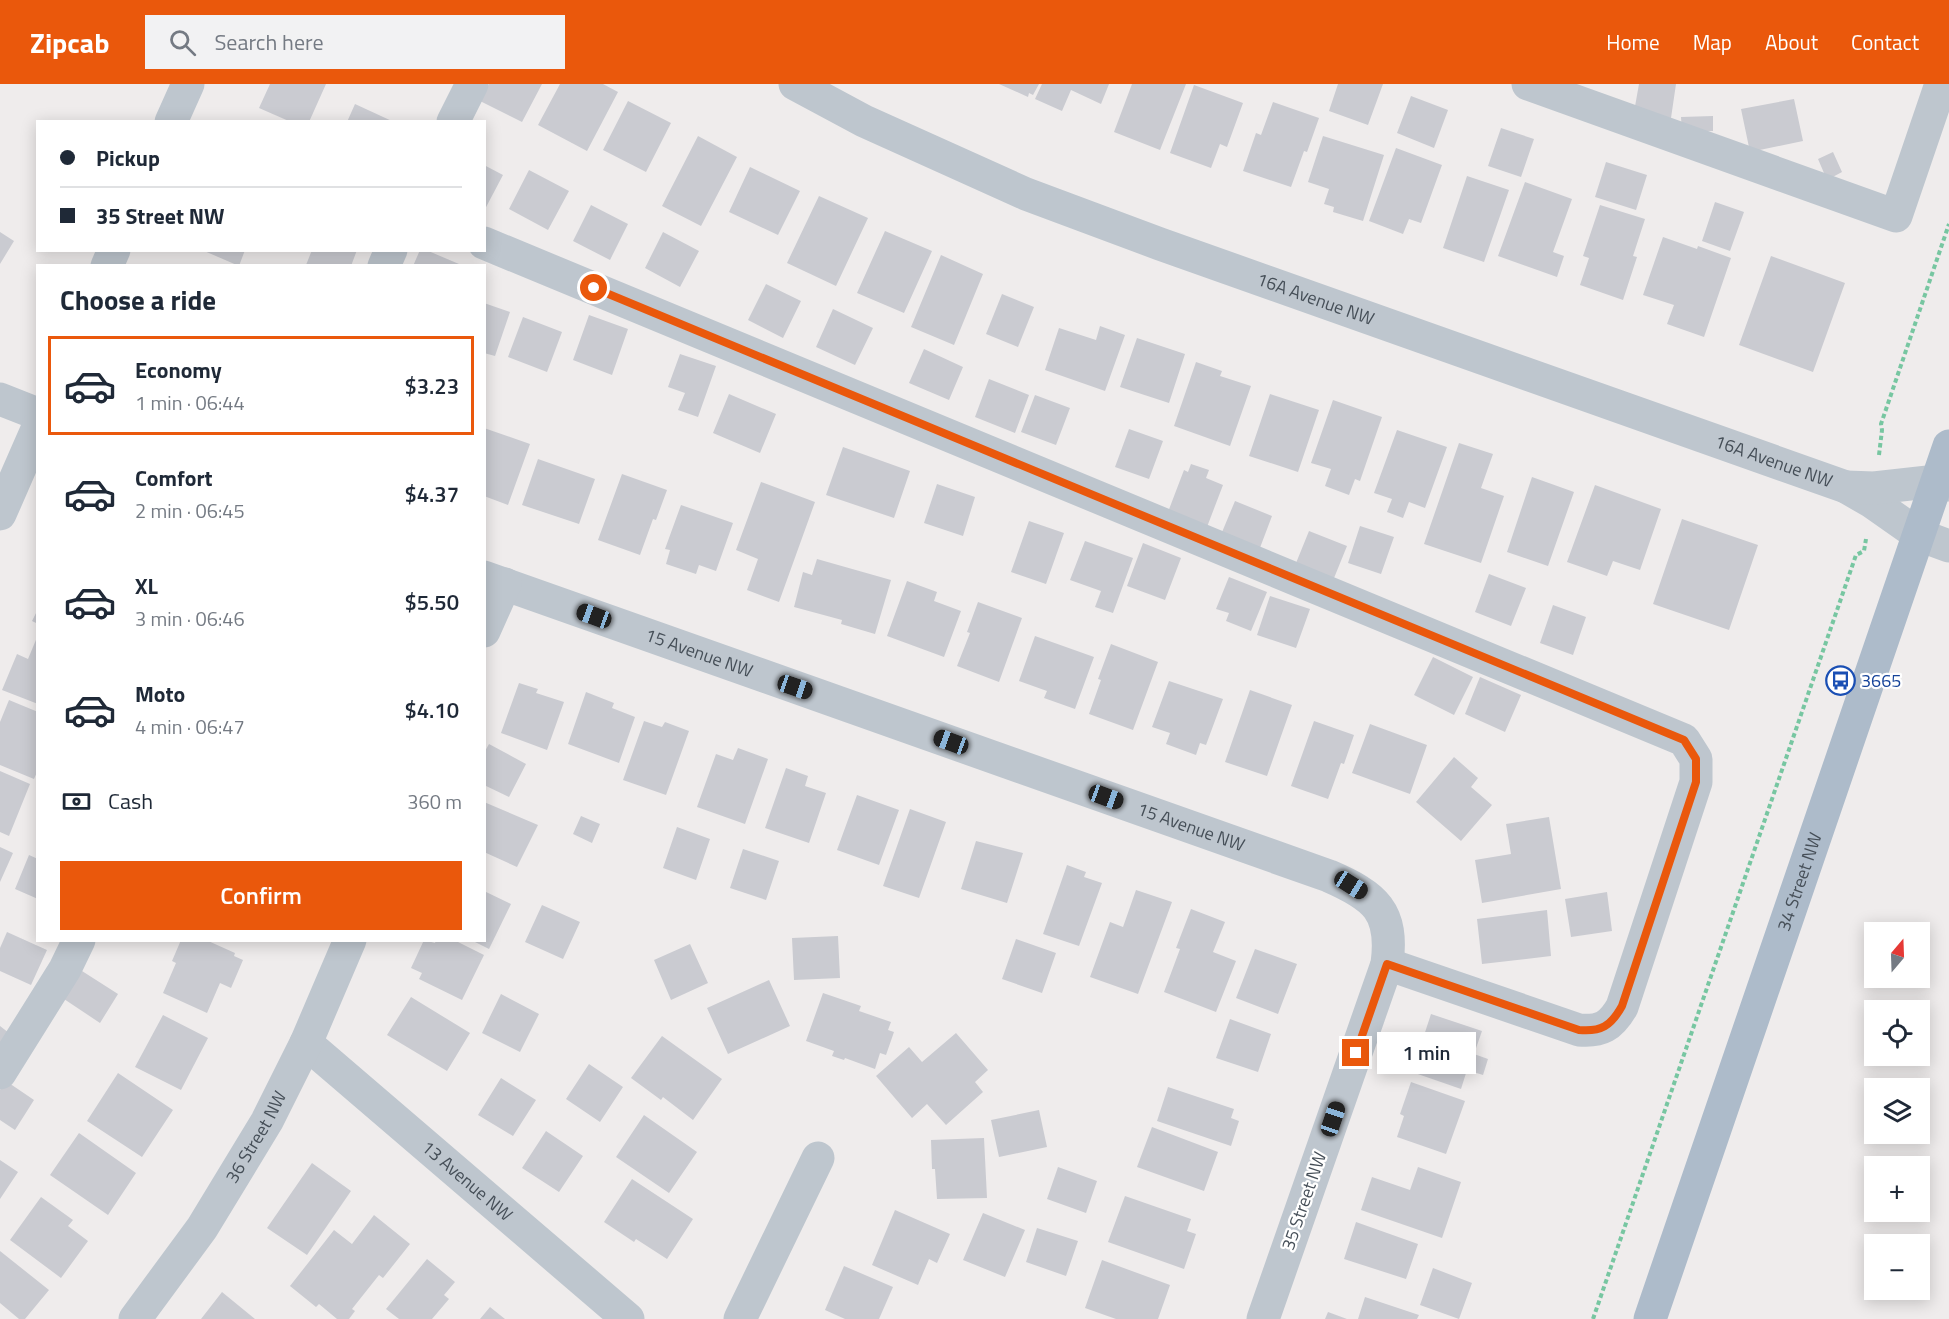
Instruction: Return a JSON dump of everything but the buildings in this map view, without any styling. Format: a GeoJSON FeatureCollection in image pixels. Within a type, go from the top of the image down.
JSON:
{"type":"FeatureCollection","features":[{"type":"Feature","properties":{"kind":"main road","name":"34 Street NW"},"geometry":{"type":"LineString","coordinates":[[1650,1319],[1934,541],[1949,446]]}},
{"type":"Feature","properties":{"kind":"street"},"geometry":{"type":"LineString","coordinates":[[172,120],[188,84]]}},
{"type":"Feature","properties":{"kind":"street"},"geometry":{"type":"LineString","coordinates":[[454,120],[472,84]]}},
{"type":"Feature","properties":{"kind":"street","name":"16A Avenue NW"},"geometry":{"type":"LineString","coordinates":[[795,84],[864,121],[1026,194],[1160,244],[1846,487],[1934,541]]}},
{"type":"Feature","properties":{"kind":"street"},"geometry":{"type":"LineString","coordinates":[[1528,84],[1896,216],[1941,84]]}},
{"type":"Feature","properties":{"kind":"street"},"geometry":{"type":"LineString","coordinates":[[486,244],[1684,740],[1696,759],[1696,782],[1622,1006],[1615,1019],[1604,1027],[1591,1031],[1579,1030],[1387,964]]}},
{"type":"Feature","properties":{"kind":"street"},"geometry":{"type":"LineString","coordinates":[[0,399],[36,413]]}},
{"type":"Feature","properties":{"kind":"street"},"geometry":{"type":"LineString","coordinates":[[0,514],[36,432]]}},
{"type":"Feature","properties":{"kind":"street","name":"16A Avenue NW"},"geometry":{"type":"LineString","coordinates":[[1846,487],[1874,488],[1943,483]]}},
{"type":"Feature","properties":{"kind":"street"},"geometry":{"type":"LineString","coordinates":[[486,622],[495,580]]}},
{"type":"Feature","properties":{"kind":"street","name":"15 Avenue NW"},"geometry":{"type":"LineString","coordinates":[[495,580],[1329,876],[1369,896],[1381,911]]}},
{"type":"Feature","properties":{"kind":"street","name":"35 Street NW"},"geometry":{"type":"LineString","coordinates":[[1263,1319],[1387,964],[1389,947],[1387,926],[1381,911]]}},
{"type":"Feature","properties":{"kind":"street"},"geometry":{"type":"LineString","coordinates":[[0,1073],[65,969],[78,942]]}},
{"type":"Feature","properties":{"kind":"street","name":"36 Street NW"},"geometry":{"type":"LineString","coordinates":[[135,1319],[202,1228],[267,1120],[306,1043],[349,942]]}},
{"type":"Feature","properties":{"kind":"street","name":"13 Avenue NW"},"geometry":{"type":"LineString","coordinates":[[306,1043],[628,1319]]}},
{"type":"Feature","properties":{"kind":"street"},"geometry":{"type":"LineString","coordinates":[[740,1319],[818,1158]]}},
{"type":"Feature","properties":{"kind":"path"},"geometry":{"type":"LineString","coordinates":[[1882,430],[1881,423],[1949,224]]}},
{"type":"Feature","properties":{"kind":"path"},"geometry":{"type":"LineString","coordinates":[[1593,1319],[1856,555],[1864,551]]}},
{"type":"Feature","properties":{"kind":"place","name":"3665"},"geometry":{"type":"Point","coordinates":[1840,681]}},
{"type":"Feature","properties":{"kind":"route"},"geometry":{"type":"LineString","coordinates":[[594,288],[1684,740],[1696,759],[1696,782],[1622,1006],[1615,1019],[1604,1027],[1591,1031],[1579,1030],[1387,964],[1356,1053]]}}]}
